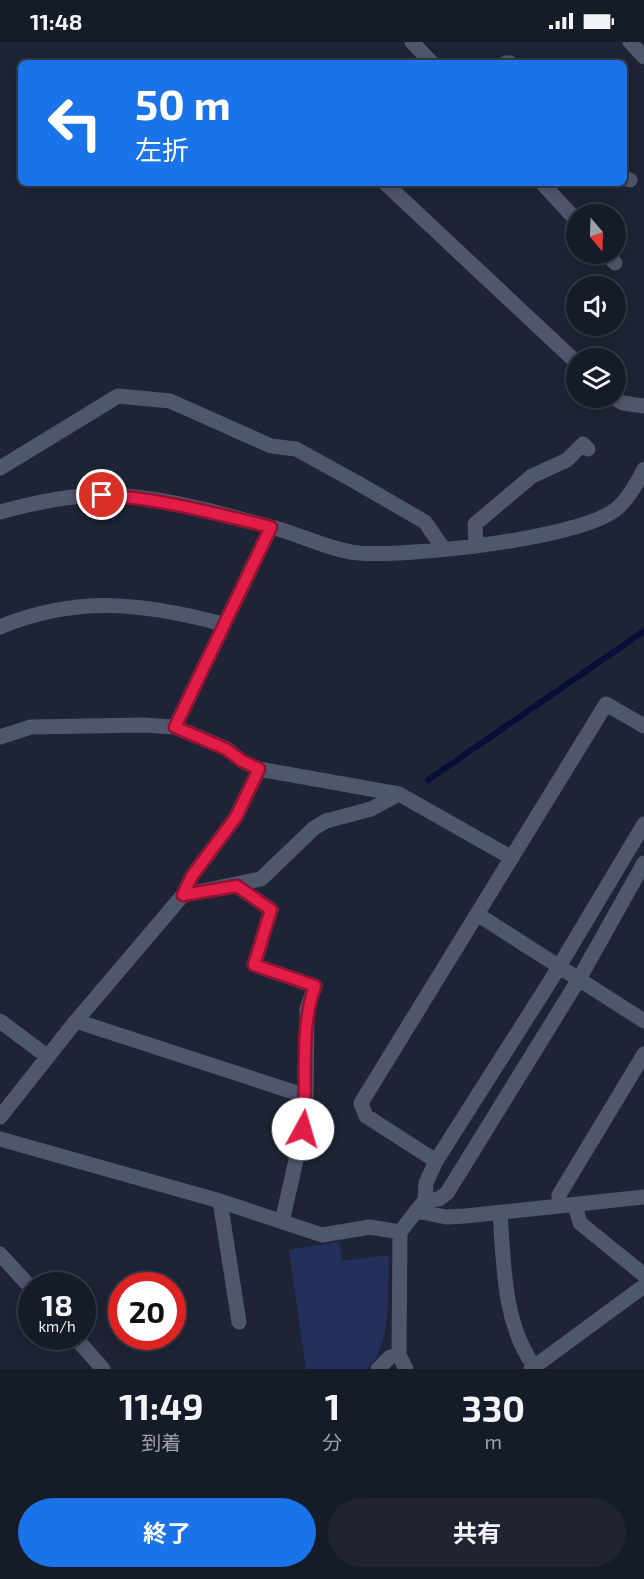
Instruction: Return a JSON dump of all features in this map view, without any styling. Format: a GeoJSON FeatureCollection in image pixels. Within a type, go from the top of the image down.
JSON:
{"type":"FeatureCollection","features":[{"type":"Feature","properties":{"kind":"street"},"geometry":{"type":"LineString","coordinates":[[412,42],[429,60]]}},
{"type":"Feature","properties":{"kind":"street"},"geometry":{"type":"LineString","coordinates":[[630,42],[644,57]]}},
{"type":"Feature","properties":{"kind":"street"},"geometry":{"type":"LineString","coordinates":[[388,186],[566,352]]}},
{"type":"Feature","properties":{"kind":"street"},"geometry":{"type":"LineString","coordinates":[[545,186],[566,209]]}},
{"type":"Feature","properties":{"kind":"street"},"geometry":{"type":"LineString","coordinates":[[0,468],[118,396],[170,401],[271,446],[296,449],[425,522],[443,548]]}},
{"type":"Feature","properties":{"kind":"street"},"geometry":{"type":"LineString","coordinates":[[626,403],[644,406]]}},
{"type":"Feature","properties":{"kind":"street"},"geometry":{"type":"LineString","coordinates":[[476,545],[475,524],[491,510],[532,476],[567,460],[583,444],[588,449]]}},
{"type":"Feature","properties":{"kind":"street"},"geometry":{"type":"LineString","coordinates":[[0,512],[71,496],[133,496],[271,527],[357,553],[443,548],[507,542],[586,524],[616,510],[634,488],[644,469]]}},
{"type":"Feature","properties":{"kind":"street"},"geometry":{"type":"LineString","coordinates":[[175,727],[271,527]]}},
{"type":"Feature","properties":{"kind":"street"},"geometry":{"type":"LineString","coordinates":[[0,627],[50,611],[106,603],[184,614],[223,624]]}},
{"type":"Feature","properties":{"kind":"street"},"geometry":{"type":"LineString","coordinates":[[436,1161],[366,1116],[361,1103],[606,704],[644,726]]}},
{"type":"Feature","properties":{"kind":"street"},"geometry":{"type":"LineString","coordinates":[[0,737],[31,727],[143,725],[175,727],[226,749],[242,761],[259,769],[399,794],[512,858]]}},
{"type":"Feature","properties":{"kind":"street"},"geometry":{"type":"LineString","coordinates":[[0,1117],[76,1021],[183,895],[192,876],[236,817],[259,769]]}},
{"type":"Feature","properties":{"kind":"street"},"geometry":{"type":"LineString","coordinates":[[183,895],[237,886],[261,879],[314,828],[326,821],[371,809],[399,794]]}},
{"type":"Feature","properties":{"kind":"street"},"geometry":{"type":"LineString","coordinates":[[406,1369],[399,1354],[400,1232],[421,1205],[426,1183],[436,1161],[560,966],[644,824]]}},
{"type":"Feature","properties":{"kind":"street"},"geometry":{"type":"LineString","coordinates":[[421,1205],[439,1199],[447,1193],[579,979],[644,863]]}},
{"type":"Feature","properties":{"kind":"street"},"geometry":{"type":"LineString","coordinates":[[237,886],[271,910],[254,965],[315,986],[307,1009],[306,1096],[303,1129],[282,1222]]}},
{"type":"Feature","properties":{"kind":"street"},"geometry":{"type":"LineString","coordinates":[[477,914],[644,1021]]}},
{"type":"Feature","properties":{"kind":"street"},"geometry":{"type":"LineString","coordinates":[[0,1021],[48,1057]]}},
{"type":"Feature","properties":{"kind":"street"},"geometry":{"type":"LineString","coordinates":[[76,1021],[306,1096]]}},
{"type":"Feature","properties":{"kind":"street"},"geometry":{"type":"LineString","coordinates":[[559,1205],[559,1195],[644,1054]]}},
{"type":"Feature","properties":{"kind":"street"},"geometry":{"type":"LineString","coordinates":[[0,1139],[220,1201],[322,1235],[370,1227],[400,1232]]}},
{"type":"Feature","properties":{"kind":"street"},"geometry":{"type":"LineString","coordinates":[[421,1205],[446,1217],[559,1205],[575,1206],[644,1197]]}},
{"type":"Feature","properties":{"kind":"street"},"geometry":{"type":"LineString","coordinates":[[220,1201],[238,1322]]}},
{"type":"Feature","properties":{"kind":"street"},"geometry":{"type":"LineString","coordinates":[[575,1206],[580,1223],[644,1275]]}},
{"type":"Feature","properties":{"kind":"street"},"geometry":{"type":"LineString","coordinates":[[500,1213],[505,1275],[513,1320],[522,1349],[533,1368],[644,1286]]}},
{"type":"Feature","properties":{"kind":"street"},"geometry":{"type":"LineString","coordinates":[[0,1254],[18,1274]]}},
{"type":"Feature","properties":{"kind":"street"},"geometry":{"type":"LineString","coordinates":[[86,1350],[103,1369]]}},
{"type":"Feature","properties":{"kind":"street"},"geometry":{"type":"LineString","coordinates":[[378,1369],[390,1358],[399,1354]]}},
{"type":"Feature","properties":{"kind":"shaded area"},"geometry":{"type":"Polygon","coordinates":[[[340,1242],[342,1261],[389,1255],[387,1316],[381,1347],[367,1369],[306,1369],[289,1250],[340,1242]]]}},
{"type":"Feature","properties":{"kind":"waterway"},"geometry":{"type":"LineString","coordinates":[[428,780],[644,631]]}},
{"type":"Feature","properties":{"kind":"route"},"geometry":{"type":"LineString","coordinates":[[102,495],[133,496],[165,502],[271,527],[175,727],[226,749],[242,761],[259,769],[236,817],[192,876],[183,895],[237,886],[271,910],[254,965],[315,986],[307,1009],[306,1096],[303,1129]]}}]}
